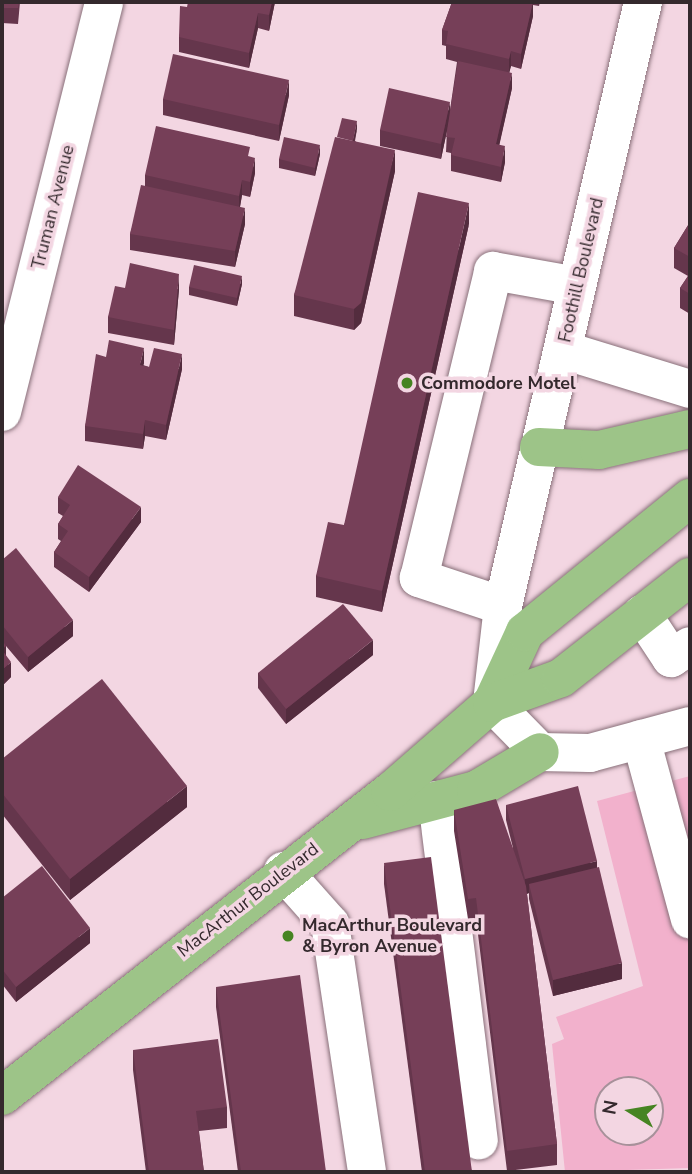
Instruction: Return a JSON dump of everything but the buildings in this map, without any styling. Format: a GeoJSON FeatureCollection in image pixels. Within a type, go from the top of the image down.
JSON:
{"type":"FeatureCollection","features":[{"type":"Feature","properties":{"kind":"main road"},"geometry":{"type":"LineString","coordinates":[[539,447],[599,450],[690,429]]}},
{"type":"Feature","properties":{"kind":"main road","name":"MacArthur Boulevard"},"geometry":{"type":"LineString","coordinates":[[492,703],[525,632],[690,498]]}},
{"type":"Feature","properties":{"kind":"main road","name":"MacArthur Boulevard"},"geometry":{"type":"LineString","coordinates":[[5,1088],[282,871],[345,826],[492,703],[561,678],[690,577]]}},
{"type":"Feature","properties":{"kind":"main road"},"geometry":{"type":"LineString","coordinates":[[345,826],[476,790],[540,752]]}},
{"type":"Feature","properties":{"kind":"street","name":"Truman Avenue"},"geometry":{"type":"LineString","coordinates":[[3,407],[104,2]]}},
{"type":"Feature","properties":{"kind":"street","name":"Foothill Boulevard"},"geometry":{"type":"LineString","coordinates":[[492,703],[503,606],[643,2]]}},
{"type":"Feature","properties":{"kind":"street"},"geometry":{"type":"LineString","coordinates":[[503,606],[419,578],[493,271],[577,286]]}},
{"type":"Feature","properties":{"kind":"street"},"geometry":{"type":"LineString","coordinates":[[562,349],[690,389]]}},
{"type":"Feature","properties":{"kind":"street"},"geometry":{"type":"LineString","coordinates":[[642,614],[671,658],[690,646]]}},
{"type":"Feature","properties":{"kind":"street"},"geometry":{"type":"LineString","coordinates":[[492,703],[540,752],[590,753],[690,726]]}},
{"type":"Feature","properties":{"kind":"street"},"geometry":{"type":"LineString","coordinates":[[641,739],[690,919]]}},
{"type":"Feature","properties":{"kind":"street"},"geometry":{"type":"LineString","coordinates":[[437,800],[479,1140]]}},
{"type":"Feature","properties":{"kind":"street"},"geometry":{"type":"LineString","coordinates":[[282,871],[330,924],[367,1171]]}},
{"type":"Feature","properties":{"kind":"shaded area"},"geometry":{"type":"Polygon","coordinates":[[[690,776],[690,1168],[565,1172],[552,1044],[564,1039],[556,1017],[643,986],[597,801],[690,776]]]}},
{"type":"Feature","properties":{"kind":"place","name":"Commodore Motel"},"geometry":{"type":"Point","coordinates":[407,383]}},
{"type":"Feature","properties":{"kind":"place","name":"MacArthur Boulevard & Byron Avenue"},"geometry":{"type":"Point","coordinates":[288,936]}}]}
